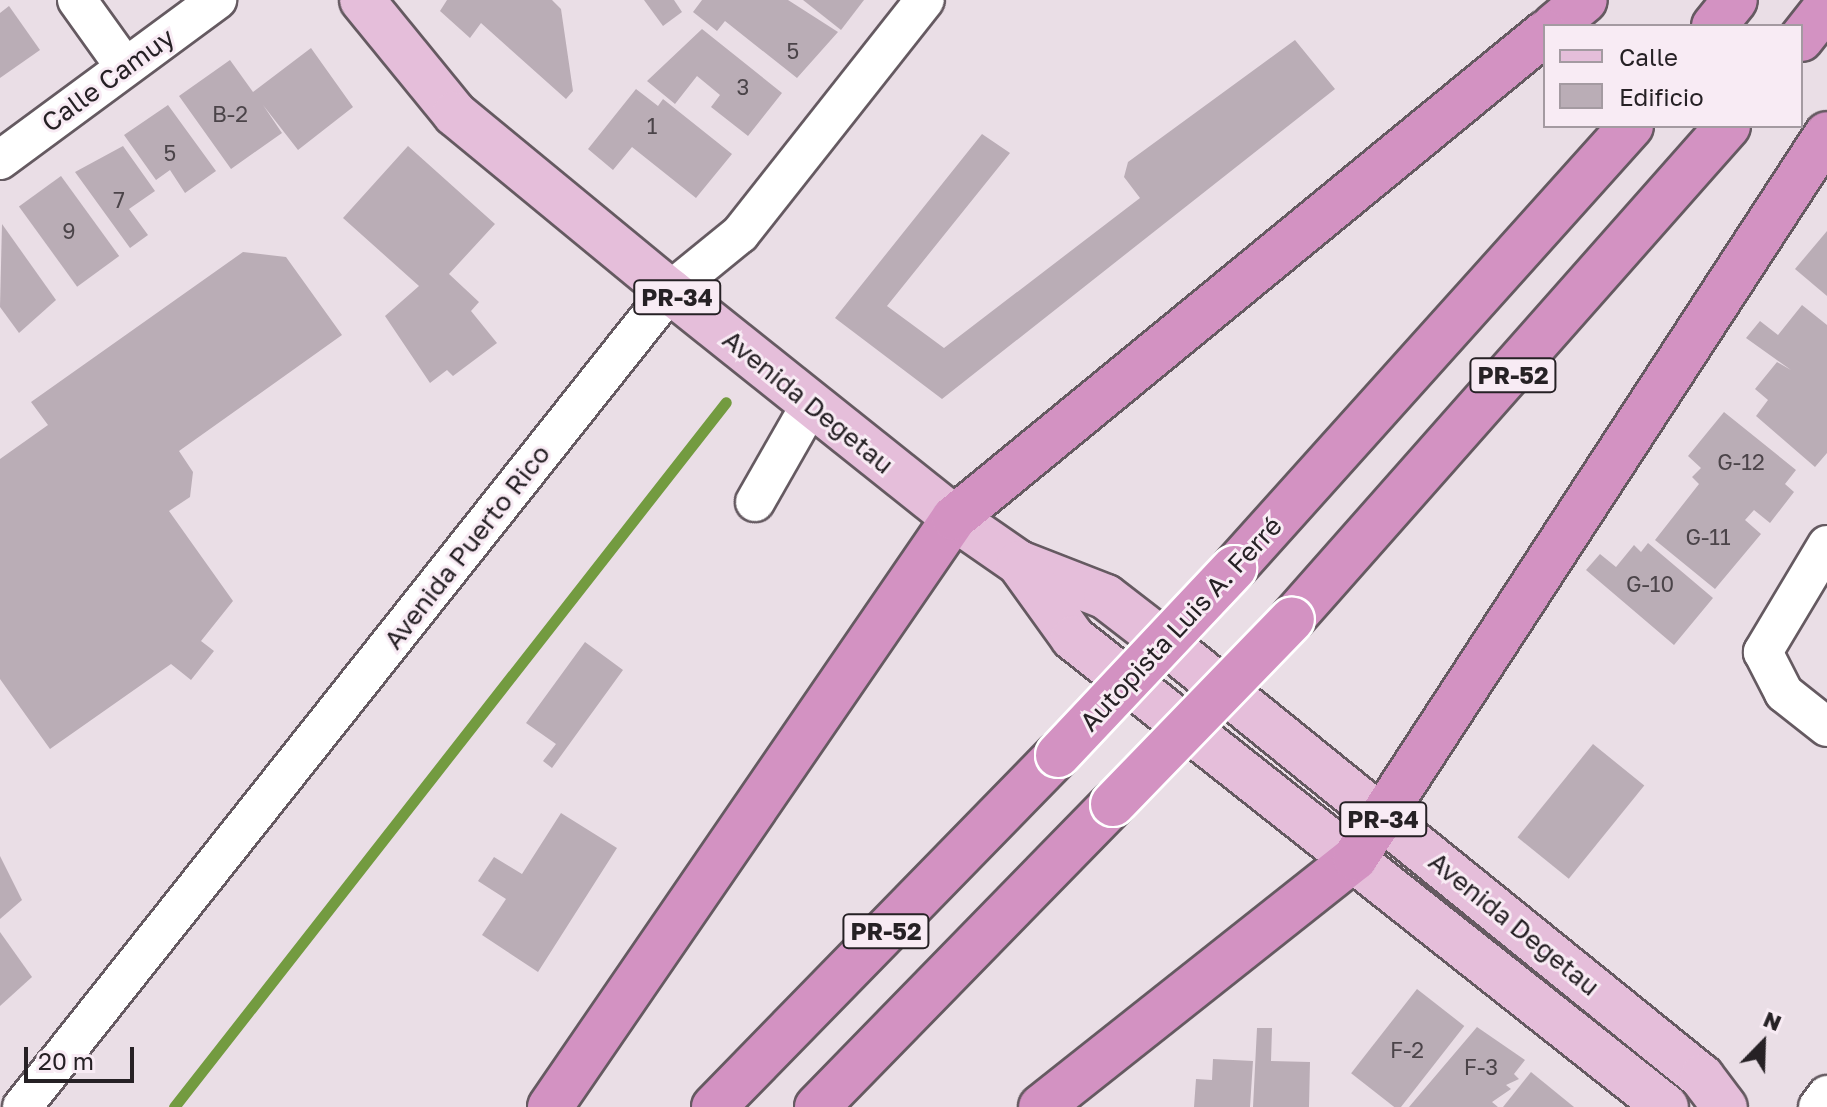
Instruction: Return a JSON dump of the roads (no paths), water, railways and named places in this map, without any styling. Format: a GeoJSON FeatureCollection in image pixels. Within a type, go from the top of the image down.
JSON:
{"type":"FeatureCollection","features":[{"type":"Feature","properties":{"kind":"highway"},"geometry":{"type":"LineString","coordinates":[[1556,24],[1585,0]]}},
{"type":"Feature","properties":{"kind":"highway"},"geometry":{"type":"LineString","coordinates":[[1716,24],[1735,0]]}},
{"type":"Feature","properties":{"kind":"highway"},"geometry":{"type":"LineString","coordinates":[[1803,36],[1827,6]]}},
{"type":"Feature","properties":{"kind":"highway"},"geometry":{"type":"LineString","coordinates":[[550,1107],[954,518],[1543,35]]}},
{"type":"Feature","properties":{"kind":"highway","name":"Autopista Luis A. Ferré"},"geometry":{"type":"LineString","coordinates":[[714,1107],[1058,755],[1234,568],[1629,128]]}},
{"type":"Feature","properties":{"kind":"highway","name":"PR-52"},"geometry":{"type":"LineString","coordinates":[[817,1107],[1292,619],[1726,128]]}},
{"type":"Feature","properties":{"kind":"highway"},"geometry":{"type":"LineString","coordinates":[[1041,1107],[1355,858],[1385,820],[1685,341],[1827,134]]}},
{"type":"Feature","properties":{"kind":"main road","name":"Avenida Degetau"},"geometry":{"type":"LineString","coordinates":[[362,0],[455,114],[670,291],[954,518],[1019,563],[1106,597],[1702,1077],[1725,1107]]}},
{"type":"Feature","properties":{"kind":"main road","name":"Avenida Degetau"},"geometry":{"type":"LineString","coordinates":[[1019,563],[1073,638],[1666,1107]]}},
{"type":"Feature","properties":{"kind":"street"},"geometry":{"type":"LineString","coordinates":[[77,0],[125,67]]}},
{"type":"Feature","properties":{"kind":"street","name":"Calle Camuy"},"geometry":{"type":"LineString","coordinates":[[0,160],[217,0]]}},
{"type":"Feature","properties":{"kind":"street","name":"Avenida Puerto Rico"},"geometry":{"type":"LineString","coordinates":[[22,1107],[670,291],[740,234],[925,0]]}},
{"type":"Feature","properties":{"kind":"street"},"geometry":{"type":"LineString","coordinates":[[755,502],[811,404]]}},
{"type":"Feature","properties":{"kind":"street"},"geometry":{"type":"LineString","coordinates":[[1827,545],[1763,652],[1784,693],[1827,727]]}},
{"type":"Feature","properties":{"kind":"street"},"geometry":{"type":"LineString","coordinates":[[0,1092],[12,1107]]}},
{"type":"Feature","properties":{"kind":"street"},"geometry":{"type":"LineString","coordinates":[[1818,1107],[1827,1095]]}},
{"type":"Feature","properties":{"kind":"waterway"},"geometry":{"type":"LineString","coordinates":[[174,1107],[726,402]]}}]}
